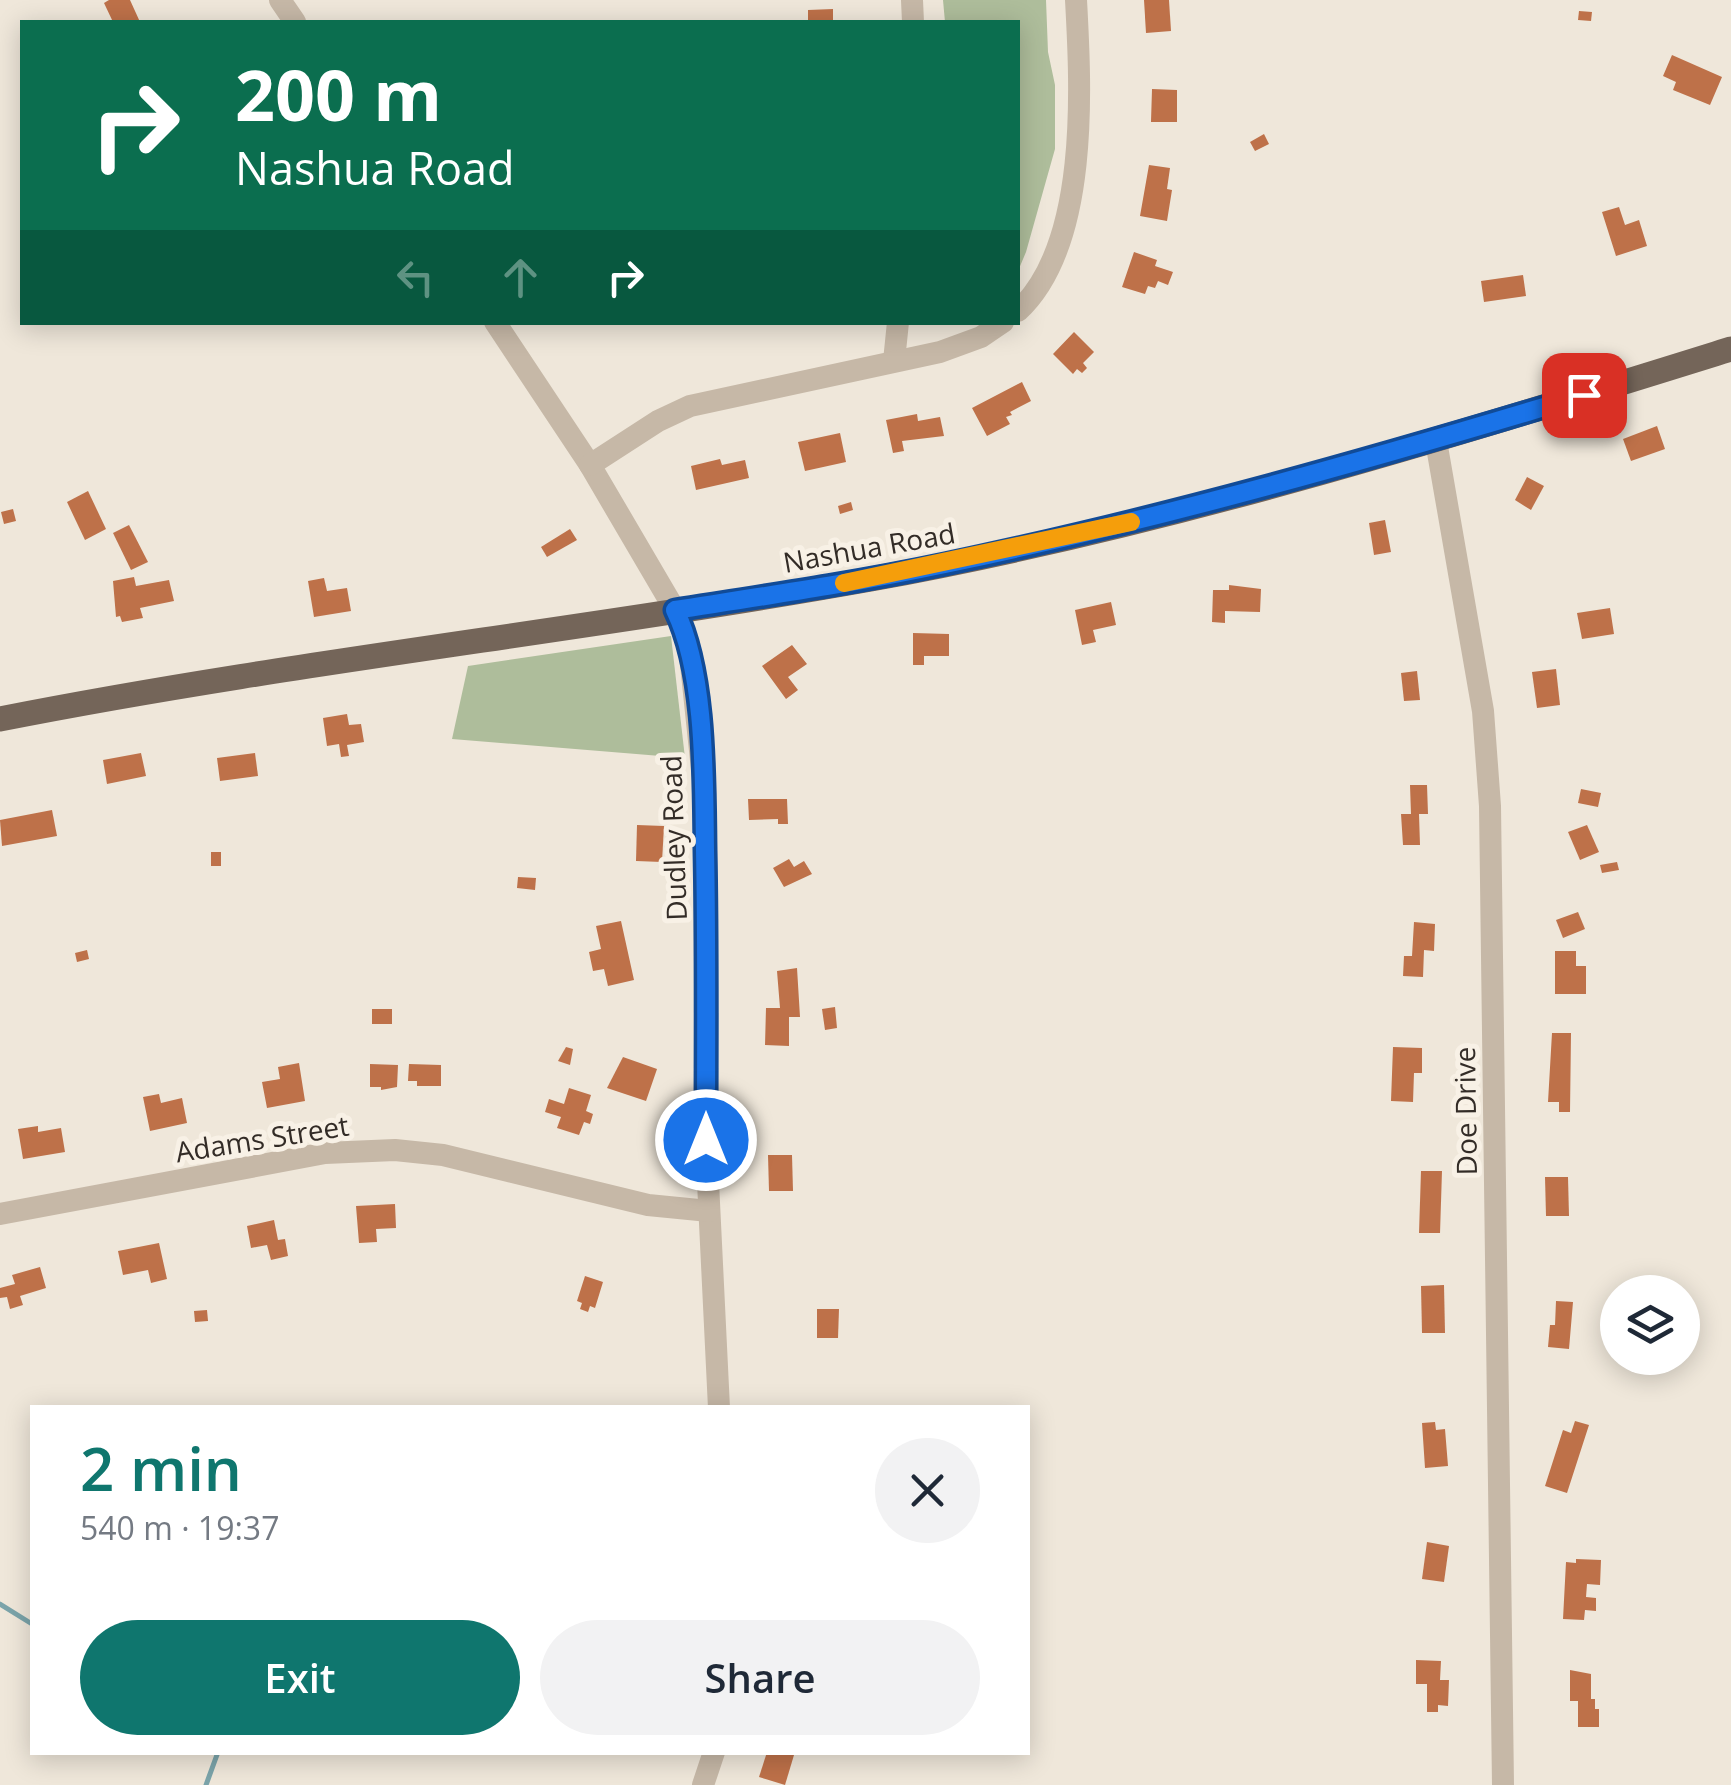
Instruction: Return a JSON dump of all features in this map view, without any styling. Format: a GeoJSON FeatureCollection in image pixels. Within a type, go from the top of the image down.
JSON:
{"type":"FeatureCollection","features":[{"type":"Feature","properties":{"kind":"main road","name":"Nashua Road"},"geometry":{"type":"LineString","coordinates":[[0,719],[306,665],[872,579],[1042,543],[1250,492],[1436,440],[1731,349]]}},
{"type":"Feature","properties":{"kind":"street"},"geometry":{"type":"LineString","coordinates":[[1020,309],[1039,287],[1050,265],[1072,184],[1080,100],[1076,0]]}},
{"type":"Feature","properties":{"kind":"street","name":"Dudley Road"},"geometry":{"type":"LineString","coordinates":[[497,325],[590,465],[675,610],[692,660],[704,789],[709,1212],[720,1405]]}},
{"type":"Feature","properties":{"kind":"street"},"geometry":{"type":"LineString","coordinates":[[894,361],[898,325]]}},
{"type":"Feature","properties":{"kind":"street"},"geometry":{"type":"LineString","coordinates":[[590,465],[658,421],[708,400],[960,346],[998,325]]}},
{"type":"Feature","properties":{"kind":"street","name":"Doe Drive"},"geometry":{"type":"LineString","coordinates":[[1436,440],[1477,674],[1489,790],[1503,1785]]}},
{"type":"Feature","properties":{"kind":"street","name":"Adams Street"},"geometry":{"type":"LineString","coordinates":[[0,1214],[325,1153],[394,1150],[443,1155],[648,1205],[709,1212]]}},
{"type":"Feature","properties":{"kind":"street"},"geometry":{"type":"LineString","coordinates":[[703,1785],[713,1755]]}},
{"type":"Feature","properties":{"kind":"green space"},"geometry":{"type":"Polygon","coordinates":[[[943,0],[1046,0],[1048,52],[1055,85],[1055,149],[1020,266],[1020,20],[945,20],[943,0]]]}},
{"type":"Feature","properties":{"kind":"green space"},"geometry":{"type":"Polygon","coordinates":[[[671,636],[685,758],[452,739],[468,666],[671,636]]]}},
{"type":"Feature","properties":{"kind":"building"},"geometry":{"type":"Polygon","coordinates":[[[130,0],[139,20],[112,20],[104,3],[130,0]]]}},
{"type":"Feature","properties":{"kind":"building"},"geometry":{"type":"Polygon","coordinates":[[[1144,0],[1169,0],[1171,31],[1146,33],[1144,0]]]}},
{"type":"Feature","properties":{"kind":"building"},"geometry":{"type":"Polygon","coordinates":[[[833,9],[833,20],[808,20],[808,10],[833,9]]]}},
{"type":"Feature","properties":{"kind":"building"},"geometry":{"type":"Polygon","coordinates":[[[1579,11],[1592,12],[1591,21],[1578,20],[1579,11]]]}},
{"type":"Feature","properties":{"kind":"building"},"geometry":{"type":"Polygon","coordinates":[[[1672,55],[1722,77],[1710,105],[1673,90],[1676,82],[1663,76],[1672,55]]]}},
{"type":"Feature","properties":{"kind":"building"},"geometry":{"type":"Polygon","coordinates":[[[1152,89],[1177,90],[1177,122],[1151,122],[1152,89]]]}},
{"type":"Feature","properties":{"kind":"building"},"geometry":{"type":"Polygon","coordinates":[[[1264,134],[1269,144],[1255,151],[1250,142],[1264,134]]]}},
{"type":"Feature","properties":{"kind":"building"},"geometry":{"type":"Polygon","coordinates":[[[1149,165],[1170,168],[1167,189],[1172,190],[1167,221],[1140,216],[1149,165]]]}},
{"type":"Feature","properties":{"kind":"building"},"geometry":{"type":"Polygon","coordinates":[[[1619,207],[1625,225],[1639,220],[1647,246],[1616,256],[1602,212],[1619,207]]]}},
{"type":"Feature","properties":{"kind":"building"},"geometry":{"type":"Polygon","coordinates":[[[1134,252],[1157,260],[1155,266],[1173,272],[1168,285],[1158,281],[1155,288],[1148,286],[1145,294],[1122,287],[1134,252]]]}},
{"type":"Feature","properties":{"kind":"building"},"geometry":{"type":"Polygon","coordinates":[[[1523,275],[1526,296],[1484,302],[1481,281],[1523,275]]]}},
{"type":"Feature","properties":{"kind":"building"},"geometry":{"type":"Polygon","coordinates":[[[1074,332],[1094,352],[1083,363],[1087,368],[1082,373],[1077,369],[1073,374],[1053,354],[1074,332]]]}},
{"type":"Feature","properties":{"kind":"building"},"geometry":{"type":"Polygon","coordinates":[[[1022,382],[1031,401],[1010,412],[1012,415],[1006,417],[1010,424],[987,436],[972,408],[1022,382]]]}},
{"type":"Feature","properties":{"kind":"building"},"geometry":{"type":"Polygon","coordinates":[[[917,414],[918,421],[940,417],[944,436],[902,441],[904,451],[893,453],[886,420],[917,414]]]}},
{"type":"Feature","properties":{"kind":"building"},"geometry":{"type":"Polygon","coordinates":[[[1657,426],[1665,449],[1631,461],[1623,439],[1657,426]]]}},
{"type":"Feature","properties":{"kind":"building"},"geometry":{"type":"Polygon","coordinates":[[[840,433],[846,462],[805,471],[798,442],[840,433]]]}},
{"type":"Feature","properties":{"kind":"building"},"geometry":{"type":"Polygon","coordinates":[[[720,459],[722,465],[745,460],[749,478],[696,490],[691,466],[720,459]]]}},
{"type":"Feature","properties":{"kind":"building"},"geometry":{"type":"Polygon","coordinates":[[[1527,477],[1544,486],[1531,510],[1515,500],[1527,477]]]}},
{"type":"Feature","properties":{"kind":"building"},"geometry":{"type":"Polygon","coordinates":[[[88,491],[106,529],[85,540],[67,502],[88,491]]]}},
{"type":"Feature","properties":{"kind":"building"},"geometry":{"type":"Polygon","coordinates":[[[851,502],[853,510],[840,514],[838,506],[851,502]]]}},
{"type":"Feature","properties":{"kind":"building"},"geometry":{"type":"Polygon","coordinates":[[[13,509],[16,521],[4,524],[1,512],[13,509]]]}},
{"type":"Feature","properties":{"kind":"building"},"geometry":{"type":"Polygon","coordinates":[[[1385,520],[1391,552],[1374,555],[1369,523],[1385,520]]]}},
{"type":"Feature","properties":{"kind":"building"},"geometry":{"type":"Polygon","coordinates":[[[129,525],[148,562],[131,570],[113,533],[129,525]]]}},
{"type":"Feature","properties":{"kind":"building"},"geometry":{"type":"Polygon","coordinates":[[[570,529],[577,540],[547,557],[541,547],[570,529]]]}},
{"type":"Feature","properties":{"kind":"building"},"geometry":{"type":"Polygon","coordinates":[[[134,577],[136,586],[169,580],[174,601],[140,608],[143,618],[122,622],[120,616],[116,617],[113,581],[134,577]]]}},
{"type":"Feature","properties":{"kind":"building"},"geometry":{"type":"Polygon","coordinates":[[[324,578],[327,591],[347,588],[351,611],[314,617],[308,581],[324,578]]]}},
{"type":"Feature","properties":{"kind":"building"},"geometry":{"type":"Polygon","coordinates":[[[1229,585],[1261,589],[1260,612],[1225,611],[1225,623],[1212,622],[1213,590],[1229,590],[1229,585]]]}},
{"type":"Feature","properties":{"kind":"building"},"geometry":{"type":"Polygon","coordinates":[[[1111,602],[1116,625],[1093,630],[1096,642],[1082,645],[1075,610],[1111,602]]]}},
{"type":"Feature","properties":{"kind":"building"},"geometry":{"type":"Polygon","coordinates":[[[1610,608],[1614,634],[1582,639],[1577,613],[1610,608]]]}},
{"type":"Feature","properties":{"kind":"building"},"geometry":{"type":"Polygon","coordinates":[[[913,633],[949,634],[949,656],[924,656],[924,665],[913,665],[913,633]]]}},
{"type":"Feature","properties":{"kind":"building"},"geometry":{"type":"Polygon","coordinates":[[[792,645],[807,664],[788,677],[798,690],[786,699],[762,666],[792,645]]]}},
{"type":"Feature","properties":{"kind":"building"},"geometry":{"type":"Polygon","coordinates":[[[1556,669],[1560,705],[1537,708],[1532,672],[1556,669]]]}},
{"type":"Feature","properties":{"kind":"building"},"geometry":{"type":"Polygon","coordinates":[[[1417,671],[1420,700],[1404,701],[1401,673],[1417,671]]]}},
{"type":"Feature","properties":{"kind":"building"},"geometry":{"type":"Polygon","coordinates":[[[347,714],[349,725],[361,724],[364,742],[347,745],[349,756],[341,757],[339,744],[327,746],[323,718],[347,714]]]}},
{"type":"Feature","properties":{"kind":"building"},"geometry":{"type":"Polygon","coordinates":[[[141,753],[146,776],[107,784],[103,760],[141,753]]]}},
{"type":"Feature","properties":{"kind":"building"},"geometry":{"type":"Polygon","coordinates":[[[255,753],[258,776],[220,781],[217,758],[255,753]]]}},
{"type":"Feature","properties":{"kind":"building"},"geometry":{"type":"Polygon","coordinates":[[[1410,785],[1427,785],[1428,814],[1419,814],[1420,845],[1403,845],[1401,814],[1411,814],[1410,785]]]}},
{"type":"Feature","properties":{"kind":"building"},"geometry":{"type":"Polygon","coordinates":[[[1581,789],[1601,793],[1598,807],[1578,803],[1581,789]]]}},
{"type":"Feature","properties":{"kind":"building"},"geometry":{"type":"Polygon","coordinates":[[[748,799],[787,799],[788,824],[778,824],[778,819],[749,820],[748,799]]]}},
{"type":"Feature","properties":{"kind":"building"},"geometry":{"type":"Polygon","coordinates":[[[52,810],[57,836],[2,846],[0,820],[52,810]]]}},
{"type":"Feature","properties":{"kind":"building"},"geometry":{"type":"Polygon","coordinates":[[[637,825],[664,826],[662,862],[636,861],[637,825]]]}},
{"type":"Feature","properties":{"kind":"building"},"geometry":{"type":"Polygon","coordinates":[[[1587,825],[1599,852],[1580,860],[1568,832],[1587,825]]]}},
{"type":"Feature","properties":{"kind":"building"},"geometry":{"type":"Polygon","coordinates":[[[211,852],[221,852],[221,866],[211,866],[211,852]]]}},
{"type":"Feature","properties":{"kind":"building"},"geometry":{"type":"Polygon","coordinates":[[[789,859],[794,867],[804,861],[812,874],[784,887],[773,868],[789,859]]]}},
{"type":"Feature","properties":{"kind":"building"},"geometry":{"type":"Polygon","coordinates":[[[1617,862],[1619,870],[1602,873],[1600,865],[1617,862]]]}},
{"type":"Feature","properties":{"kind":"building"},"geometry":{"type":"Polygon","coordinates":[[[518,877],[536,878],[535,890],[517,888],[518,877]]]}},
{"type":"Feature","properties":{"kind":"building"},"geometry":{"type":"Polygon","coordinates":[[[1578,912],[1585,929],[1563,938],[1556,920],[1578,912]]]}},
{"type":"Feature","properties":{"kind":"building"},"geometry":{"type":"Polygon","coordinates":[[[621,921],[634,980],[608,986],[604,969],[593,971],[589,952],[601,949],[596,926],[621,921]]]}},
{"type":"Feature","properties":{"kind":"building"},"geometry":{"type":"Polygon","coordinates":[[[1414,922],[1435,924],[1434,951],[1424,950],[1423,977],[1403,976],[1404,956],[1412,956],[1414,922]]]}},
{"type":"Feature","properties":{"kind":"building"},"geometry":{"type":"Polygon","coordinates":[[[87,950],[89,959],[77,962],[75,953],[87,950]]]}},
{"type":"Feature","properties":{"kind":"building"},"geometry":{"type":"Polygon","coordinates":[[[1555,951],[1576,951],[1576,966],[1586,966],[1586,994],[1555,994],[1555,951]]]}},
{"type":"Feature","properties":{"kind":"building"},"geometry":{"type":"Polygon","coordinates":[[[797,968],[800,1017],[789,1017],[789,1046],[765,1045],[766,1008],[780,1008],[777,971],[797,968]]]}},
{"type":"Feature","properties":{"kind":"building"},"geometry":{"type":"Polygon","coordinates":[[[835,1007],[837,1028],[825,1030],[822,1009],[835,1007]]]}},
{"type":"Feature","properties":{"kind":"building"},"geometry":{"type":"Polygon","coordinates":[[[372,1009],[392,1009],[392,1024],[372,1024],[372,1009]]]}},
{"type":"Feature","properties":{"kind":"building"},"geometry":{"type":"Polygon","coordinates":[[[1552,1033],[1571,1033],[1570,1112],[1559,1112],[1559,1102],[1548,1102],[1552,1033]]]}},
{"type":"Feature","properties":{"kind":"building"},"geometry":{"type":"Polygon","coordinates":[[[566,1047],[573,1049],[570,1065],[558,1061],[566,1047]]]}},
{"type":"Feature","properties":{"kind":"building"},"geometry":{"type":"Polygon","coordinates":[[[1393,1047],[1422,1048],[1422,1073],[1414,1073],[1413,1102],[1391,1101],[1393,1047]]]}},
{"type":"Feature","properties":{"kind":"building"},"geometry":{"type":"Polygon","coordinates":[[[623,1057],[657,1069],[646,1101],[607,1088],[623,1057]]]}},
{"type":"Feature","properties":{"kind":"building"},"geometry":{"type":"Polygon","coordinates":[[[299,1063],[305,1101],[267,1108],[262,1082],[280,1079],[278,1067],[299,1063]]]}},
{"type":"Feature","properties":{"kind":"building"},"geometry":{"type":"Polygon","coordinates":[[[370,1064],[398,1065],[397,1087],[370,1087],[370,1064]]]}},
{"type":"Feature","properties":{"kind":"building"},"geometry":{"type":"Polygon","coordinates":[[[409,1064],[441,1065],[441,1086],[417,1086],[417,1081],[408,1081],[409,1064]]]}},
{"type":"Feature","properties":{"kind":"building"},"geometry":{"type":"Polygon","coordinates":[[[569,1088],[591,1095],[586,1111],[593,1114],[590,1124],[584,1122],[579,1135],[557,1128],[561,1117],[545,1112],[549,1099],[564,1104],[569,1088]]]}},
{"type":"Feature","properties":{"kind":"building"},"geometry":{"type":"Polygon","coordinates":[[[159,1094],[161,1103],[182,1098],[187,1123],[150,1131],[143,1097],[159,1094]]]}},
{"type":"Feature","properties":{"kind":"building"},"geometry":{"type":"Polygon","coordinates":[[[38,1126],[38,1132],[61,1128],[65,1152],[23,1159],[18,1129],[38,1126]]]}},
{"type":"Feature","properties":{"kind":"building"},"geometry":{"type":"Polygon","coordinates":[[[768,1155],[792,1155],[793,1191],[769,1191],[768,1155]]]}},
{"type":"Feature","properties":{"kind":"building"},"geometry":{"type":"Polygon","coordinates":[[[1421,1171],[1442,1171],[1440,1233],[1419,1233],[1421,1171]]]}},
{"type":"Feature","properties":{"kind":"building"},"geometry":{"type":"Polygon","coordinates":[[[1545,1177],[1568,1177],[1569,1216],[1546,1216],[1545,1177]]]}},
{"type":"Feature","properties":{"kind":"building"},"geometry":{"type":"Polygon","coordinates":[[[395,1204],[396,1228],[376,1229],[377,1242],[359,1243],[356,1206],[395,1204]]]}},
{"type":"Feature","properties":{"kind":"building"},"geometry":{"type":"Polygon","coordinates":[[[274,1220],[278,1240],[285,1239],[288,1256],[271,1260],[267,1245],[251,1248],[247,1226],[274,1220]]]}},
{"type":"Feature","properties":{"kind":"building"},"geometry":{"type":"Polygon","coordinates":[[[159,1243],[167,1279],[151,1283],[148,1270],[123,1275],[118,1251],[159,1243]]]}},
{"type":"Feature","properties":{"kind":"building"},"geometry":{"type":"Polygon","coordinates":[[[40,1267],[46,1288],[20,1296],[23,1305],[10,1309],[7,1297],[0,1298],[0,1288],[15,1284],[12,1275],[40,1267]]]}},
{"type":"Feature","properties":{"kind":"building"},"geometry":{"type":"Polygon","coordinates":[[[585,1276],[603,1282],[595,1308],[590,1306],[588,1312],[580,1309],[582,1303],[577,1301],[585,1276]]]}},
{"type":"Feature","properties":{"kind":"building"},"geometry":{"type":"Polygon","coordinates":[[[1444,1285],[1445,1333],[1422,1333],[1421,1286],[1444,1285]]]}},
{"type":"Feature","properties":{"kind":"building"},"geometry":{"type":"Polygon","coordinates":[[[1556,1301],[1573,1302],[1569,1349],[1548,1347],[1550,1325],[1555,1325],[1556,1301]]]}},
{"type":"Feature","properties":{"kind":"building"},"geometry":{"type":"Polygon","coordinates":[[[817,1309],[839,1309],[838,1338],[817,1338],[817,1309]]]}},
{"type":"Feature","properties":{"kind":"building"},"geometry":{"type":"Polygon","coordinates":[[[207,1310],[208,1321],[195,1322],[194,1311],[207,1310]]]}},
{"type":"Feature","properties":{"kind":"building"},"geometry":{"type":"Polygon","coordinates":[[[1575,1421],[1589,1425],[1567,1493],[1545,1486],[1563,1430],[1571,1433],[1575,1421]]]}},
{"type":"Feature","properties":{"kind":"building"},"geometry":{"type":"Polygon","coordinates":[[[1435,1422],[1436,1430],[1445,1429],[1448,1466],[1425,1468],[1422,1423],[1435,1422]]]}},
{"type":"Feature","properties":{"kind":"building"},"geometry":{"type":"Polygon","coordinates":[[[1427,1542],[1449,1546],[1444,1582],[1422,1579],[1427,1542]]]}},
{"type":"Feature","properties":{"kind":"building"},"geometry":{"type":"Polygon","coordinates":[[[1576,1559],[1601,1560],[1600,1585],[1587,1584],[1586,1597],[1596,1598],[1596,1611],[1585,1610],[1584,1620],[1563,1619],[1566,1562],[1576,1563],[1576,1559]]]}},
{"type":"Feature","properties":{"kind":"building"},"geometry":{"type":"Polygon","coordinates":[[[1416,1660],[1441,1661],[1440,1680],[1449,1680],[1448,1706],[1438,1705],[1438,1712],[1427,1712],[1427,1684],[1416,1684],[1416,1660]]]}},
{"type":"Feature","properties":{"kind":"building"},"geometry":{"type":"Polygon","coordinates":[[[1570,1670],[1591,1674],[1591,1699],[1595,1699],[1595,1709],[1599,1709],[1599,1727],[1578,1727],[1578,1701],[1570,1701],[1570,1670]]]}},
{"type":"Feature","properties":{"kind":"building"},"geometry":{"type":"Polygon","coordinates":[[[766,1755],[794,1755],[785,1785],[759,1777],[766,1755]]]}},
{"type":"Feature","properties":{"kind":"waterway"},"geometry":{"type":"LineString","coordinates":[[0,1604],[30,1623]]}},
{"type":"Feature","properties":{"kind":"waterway"},"geometry":{"type":"LineString","coordinates":[[206,1785],[217,1755]]}},
{"type":"Feature","properties":{"kind":"slow traffic"},"geometry":{"type":"LineString","coordinates":[[844,583],[1131,522]]}},
{"type":"Feature","properties":{"kind":"route"},"geometry":{"type":"LineString","coordinates":[[706,1140],[704,789],[692,660],[675,610],[872,579],[1118,525],[1396,452],[1584,395]]}}]}
